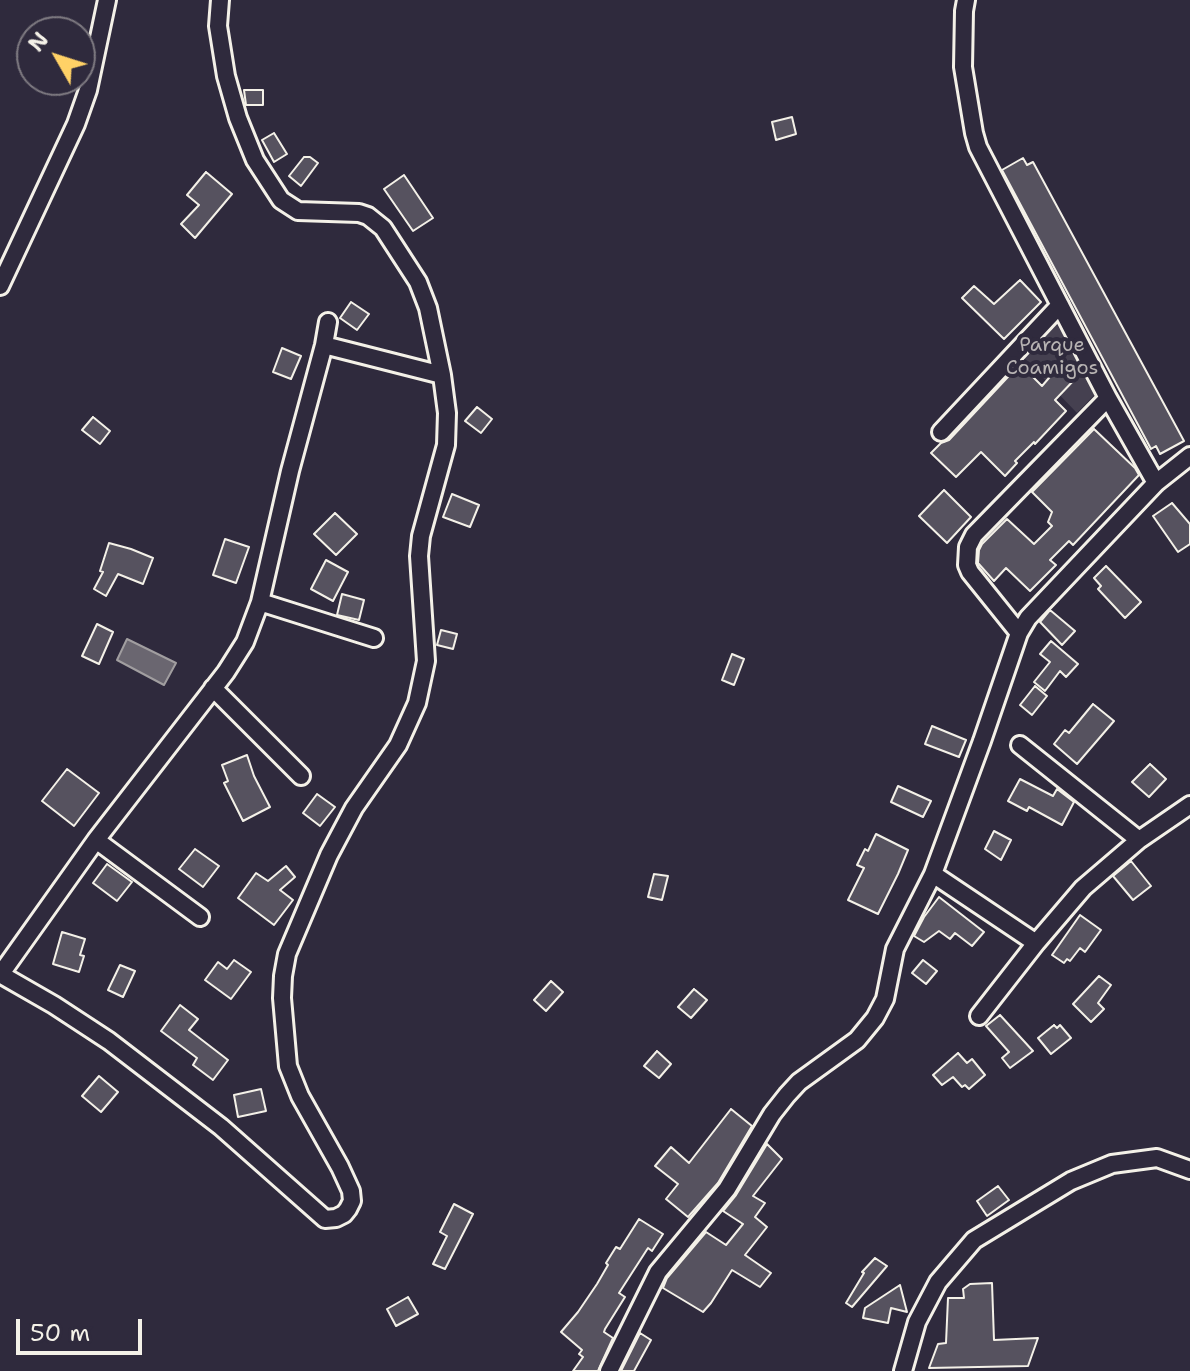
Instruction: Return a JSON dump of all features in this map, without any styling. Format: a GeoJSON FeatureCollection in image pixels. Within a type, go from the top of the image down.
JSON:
{"type":"FeatureCollection","features":[{"type":"Feature","properties":{"kind":"street"},"geometry":{"type":"LineString","coordinates":[[0,286],[76,124],[88,90],[107,0]]}},
{"type":"Feature","properties":{"kind":"street"},"geometry":{"type":"LineString","coordinates":[[220,0],[218,26],[226,76],[255,160],[281,200],[298,211],[359,213],[383,228],[418,282],[428,308],[447,413],[446,445],[421,536],[420,578],[426,661],[417,703],[398,745],[354,808],[329,855],[287,954],[283,976],[288,1066],[300,1096],[351,1191],[352,1201],[344,1214],[325,1219],[221,1127],[109,1041],[0,975],[96,840],[245,642],[260,602],[328,322]]}},
{"type":"Feature","properties":{"kind":"street"},"geometry":{"type":"LineString","coordinates":[[966,0],[963,67],[974,133],[983,159],[1156,483]]}},
{"type":"Feature","properties":{"kind":"street"},"geometry":{"type":"LineString","coordinates":[[941,432],[1060,305]]}},
{"type":"Feature","properties":{"kind":"street"},"geometry":{"type":"LineString","coordinates":[[324,345],[442,375]]}},
{"type":"Feature","properties":{"kind":"street"},"geometry":{"type":"LineString","coordinates":[[1019,633],[970,572],[967,565],[968,547],[974,535],[1108,398]]}},
{"type":"Feature","properties":{"kind":"street"},"geometry":{"type":"LineString","coordinates":[[609,1371],[652,1283],[727,1189],[779,1105],[799,1082],[857,1040],[875,1018],[885,999],[898,942],[933,874],[1019,633],[1035,608],[1156,483],[1190,456]]}},
{"type":"Feature","properties":{"kind":"street"},"geometry":{"type":"LineString","coordinates":[[260,602],[374,638]]}},
{"type":"Feature","properties":{"kind":"street"},"geometry":{"type":"LineString","coordinates":[[213,688],[301,776]]}},
{"type":"Feature","properties":{"kind":"street"},"geometry":{"type":"LineString","coordinates":[[1020,745],[1139,840]]}},
{"type":"Feature","properties":{"kind":"street"},"geometry":{"type":"LineString","coordinates":[[979,1016],[1083,888],[1139,840],[1190,805]]}},
{"type":"Feature","properties":{"kind":"street"},"geometry":{"type":"LineString","coordinates":[[96,840],[200,917]]}},
{"type":"Feature","properties":{"kind":"street"},"geometry":{"type":"LineString","coordinates":[[933,874],[1036,943]]}},
{"type":"Feature","properties":{"kind":"street"},"geometry":{"type":"LineString","coordinates":[[903,1371],[917,1322],[938,1282],[974,1240],[1071,1181],[1112,1164],[1157,1158],[1190,1170]]}},
{"type":"Feature","properties":{"kind":"green space","name":"Parque Coamigos"},"geometry":{"type":"Polygon","coordinates":[[[1055,321],[1097,392],[1077,413],[1023,357],[1055,321]]]}},
{"type":"Feature","properties":{"kind":"shaded area"},"geometry":{"type":"Polygon","coordinates":[[[127,639],[176,663],[164,685],[117,660],[127,639]]]}},
{"type":"Feature","properties":{"kind":"building"},"geometry":{"type":"Polygon","coordinates":[[[244,90],[263,90],[263,105],[246,105],[244,90]]]}},
{"type":"Feature","properties":{"kind":"building"},"geometry":{"type":"Polygon","coordinates":[[[792,117],[796,134],[776,140],[772,122],[792,117]]]}},
{"type":"Feature","properties":{"kind":"building"},"geometry":{"type":"Polygon","coordinates":[[[274,133],[287,154],[274,162],[262,140],[274,133]]]}},
{"type":"Feature","properties":{"kind":"building"},"geometry":{"type":"Polygon","coordinates":[[[304,157],[318,163],[301,186],[289,176],[304,157]]]}},
{"type":"Feature","properties":{"kind":"building"},"geometry":{"type":"Polygon","coordinates":[[[1023,158],[1027,165],[1033,162],[1184,441],[1160,454],[1156,446],[1151,449],[1002,170],[1023,158]]]}},
{"type":"Feature","properties":{"kind":"building"},"geometry":{"type":"Polygon","coordinates":[[[206,172],[232,194],[195,238],[181,224],[199,205],[187,195],[206,172]]]}},
{"type":"Feature","properties":{"kind":"building"},"geometry":{"type":"Polygon","coordinates":[[[404,175],[433,218],[413,231],[384,189],[404,175]]]}},
{"type":"Feature","properties":{"kind":"building"},"geometry":{"type":"Polygon","coordinates":[[[1020,280],[1041,302],[1004,339],[962,298],[974,286],[994,304],[1020,280]]]}},
{"type":"Feature","properties":{"kind":"building"},"geometry":{"type":"Polygon","coordinates":[[[351,302],[369,314],[357,330],[340,318],[351,302]]]}},
{"type":"Feature","properties":{"kind":"building"},"geometry":{"type":"Polygon","coordinates":[[[282,348],[301,356],[291,379],[273,372],[282,348]]]}},
{"type":"Feature","properties":{"kind":"building"},"geometry":{"type":"Polygon","coordinates":[[[1020,364],[1042,386],[1061,364],[1076,378],[1055,400],[1066,411],[1015,461],[1017,463],[1005,476],[981,452],[956,477],[931,453],[949,440],[1020,364]]]}},
{"type":"Feature","properties":{"kind":"building"},"geometry":{"type":"Polygon","coordinates":[[[477,407],[492,419],[481,433],[465,421],[477,407]]]}},
{"type":"Feature","properties":{"kind":"building"},"geometry":{"type":"Polygon","coordinates":[[[93,417],[110,431],[100,444],[82,430],[93,417]]]}},
{"type":"Feature","properties":{"kind":"building"},"geometry":{"type":"Polygon","coordinates":[[[1094,429],[1139,475],[1073,545],[1069,541],[1050,560],[1056,565],[1030,591],[1006,568],[994,581],[978,563],[982,544],[1007,519],[1034,544],[1052,526],[1048,522],[1052,512],[1032,492],[1094,429]]]}},
{"type":"Feature","properties":{"kind":"building"},"geometry":{"type":"Polygon","coordinates":[[[944,490],[971,517],[947,543],[919,516],[944,490]]]}},
{"type":"Feature","properties":{"kind":"building"},"geometry":{"type":"Polygon","coordinates":[[[452,494],[479,505],[470,527],[443,517],[452,494]]]}},
{"type":"Feature","properties":{"kind":"building"},"geometry":{"type":"Polygon","coordinates":[[[1172,503],[1190,524],[1190,544],[1178,552],[1153,516],[1172,503]]]}},
{"type":"Feature","properties":{"kind":"building"},"geometry":{"type":"Polygon","coordinates":[[[335,513],[357,534],[336,555],[314,534],[335,513]]]}},
{"type":"Feature","properties":{"kind":"building"},"geometry":{"type":"Polygon","coordinates":[[[225,539],[249,547],[236,583],[213,575],[225,539]]]}},
{"type":"Feature","properties":{"kind":"building"},"geometry":{"type":"Polygon","coordinates":[[[109,543],[153,558],[143,584],[118,574],[106,596],[94,589],[103,572],[100,571],[109,543]]]}},
{"type":"Feature","properties":{"kind":"building"},"geometry":{"type":"Polygon","coordinates":[[[326,560],[348,572],[333,601],[311,589],[326,560]]]}},
{"type":"Feature","properties":{"kind":"building"},"geometry":{"type":"Polygon","coordinates":[[[1106,566],[1141,602],[1125,618],[1098,589],[1101,586],[1094,578],[1106,566]]]}},
{"type":"Feature","properties":{"kind":"building"},"geometry":{"type":"Polygon","coordinates":[[[342,594],[364,600],[359,620],[337,615],[342,594]]]}},
{"type":"Feature","properties":{"kind":"building"},"geometry":{"type":"Polygon","coordinates":[[[1050,610],[1075,631],[1062,645],[1040,622],[1050,610]]]}},
{"type":"Feature","properties":{"kind":"building"},"geometry":{"type":"Polygon","coordinates":[[[97,624],[113,632],[99,664],[82,656],[97,624]]]}},
{"type":"Feature","properties":{"kind":"building"},"geometry":{"type":"Polygon","coordinates":[[[441,630],[457,634],[453,649],[437,645],[441,630]]]}},
{"type":"Feature","properties":{"kind":"building"},"geometry":{"type":"Polygon","coordinates":[[[1051,641],[1078,664],[1066,677],[1060,671],[1045,691],[1034,682],[1050,662],[1040,654],[1051,641]]]}},
{"type":"Feature","properties":{"kind":"building"},"geometry":{"type":"Polygon","coordinates":[[[732,654],[744,659],[734,685],[722,680],[732,654]]]}},
{"type":"Feature","properties":{"kind":"building"},"geometry":{"type":"Polygon","coordinates":[[[1035,686],[1047,696],[1032,715],[1020,705],[1035,686]]]}},
{"type":"Feature","properties":{"kind":"building"},"geometry":{"type":"Polygon","coordinates":[[[1093,704],[1114,721],[1077,764],[1054,744],[1065,730],[1069,733],[1093,704]]]}},
{"type":"Feature","properties":{"kind":"building"},"geometry":{"type":"Polygon","coordinates":[[[932,726],[966,740],[959,757],[925,744],[932,726]]]}},
{"type":"Feature","properties":{"kind":"building"},"geometry":{"type":"Polygon","coordinates":[[[247,755],[270,807],[243,821],[224,783],[228,781],[222,765],[247,755]]]}},
{"type":"Feature","properties":{"kind":"building"},"geometry":{"type":"Polygon","coordinates":[[[1150,764],[1166,779],[1149,797],[1132,782],[1150,764]]]}},
{"type":"Feature","properties":{"kind":"building"},"geometry":{"type":"Polygon","coordinates":[[[67,769],[99,793],[74,826],[42,801],[67,769]]]}},
{"type":"Feature","properties":{"kind":"building"},"geometry":{"type":"Polygon","coordinates":[[[1020,779],[1053,796],[1057,789],[1074,802],[1062,825],[1029,807],[1027,811],[1008,801],[1020,779]]]}},
{"type":"Feature","properties":{"kind":"building"},"geometry":{"type":"Polygon","coordinates":[[[898,786],[931,801],[923,817],[891,802],[898,786]]]}},
{"type":"Feature","properties":{"kind":"building"},"geometry":{"type":"Polygon","coordinates":[[[317,794],[335,807],[320,826],[303,813],[317,794]]]}},
{"type":"Feature","properties":{"kind":"building"},"geometry":{"type":"Polygon","coordinates":[[[994,831],[1011,840],[1001,860],[985,849],[994,831]]]}},
{"type":"Feature","properties":{"kind":"building"},"geometry":{"type":"Polygon","coordinates":[[[876,834],[908,850],[878,914],[848,900],[864,868],[857,865],[876,834]]]}},
{"type":"Feature","properties":{"kind":"building"},"geometry":{"type":"Polygon","coordinates":[[[195,849],[219,866],[203,887],[179,869],[195,849]]]}},
{"type":"Feature","properties":{"kind":"building"},"geometry":{"type":"Polygon","coordinates":[[[1131,861],[1151,886],[1133,900],[1113,876],[1131,861]]]}},
{"type":"Feature","properties":{"kind":"building"},"geometry":{"type":"Polygon","coordinates":[[[107,864],[132,882],[117,901],[93,883],[107,864]]]}},
{"type":"Feature","properties":{"kind":"building"},"geometry":{"type":"Polygon","coordinates":[[[286,866],[295,877],[280,890],[293,900],[274,925],[238,898],[256,873],[268,881],[286,866]]]}},
{"type":"Feature","properties":{"kind":"building"},"geometry":{"type":"Polygon","coordinates":[[[654,874],[668,876],[662,900],[648,897],[654,874]]]}},
{"type":"Feature","properties":{"kind":"building"},"geometry":{"type":"Polygon","coordinates":[[[939,897],[984,932],[972,946],[955,933],[950,939],[939,931],[924,942],[914,936],[939,897]]]}},
{"type":"Feature","properties":{"kind":"building"},"geometry":{"type":"Polygon","coordinates":[[[1080,915],[1101,930],[1085,952],[1080,948],[1070,961],[1067,959],[1064,963],[1052,955],[1080,915]]]}},
{"type":"Feature","properties":{"kind":"building"},"geometry":{"type":"Polygon","coordinates":[[[62,932],[85,939],[79,972],[53,964],[62,932]]]}},
{"type":"Feature","properties":{"kind":"building"},"geometry":{"type":"Polygon","coordinates":[[[234,960],[251,972],[231,999],[205,980],[218,962],[227,969],[234,960]]]}},
{"type":"Feature","properties":{"kind":"building"},"geometry":{"type":"Polygon","coordinates":[[[923,960],[937,971],[926,984],[912,973],[923,960]]]}},
{"type":"Feature","properties":{"kind":"building"},"geometry":{"type":"Polygon","coordinates":[[[120,965],[135,971],[123,997],[108,990],[120,965]]]}},
{"type":"Feature","properties":{"kind":"building"},"geometry":{"type":"Polygon","coordinates":[[[1099,976],[1111,985],[1098,1003],[1104,1009],[1091,1022],[1073,1004],[1099,976]]]}},
{"type":"Feature","properties":{"kind":"building"},"geometry":{"type":"Polygon","coordinates":[[[551,981],[563,992],[546,1011],[534,1000],[551,981]]]}},
{"type":"Feature","properties":{"kind":"building"},"geometry":{"type":"Polygon","coordinates":[[[694,989],[707,1000],[691,1018],[678,1007],[694,989]]]}},
{"type":"Feature","properties":{"kind":"building"},"geometry":{"type":"Polygon","coordinates":[[[180,1005],[198,1019],[189,1030],[228,1060],[213,1080],[193,1065],[197,1058],[161,1031],[180,1005]]]}},
{"type":"Feature","properties":{"kind":"building"},"geometry":{"type":"Polygon","coordinates":[[[1000,1015],[1033,1051],[1010,1068],[1002,1058],[1009,1052],[986,1026],[1000,1015]]]}},
{"type":"Feature","properties":{"kind":"building"},"geometry":{"type":"Polygon","coordinates":[[[1054,1025],[1057,1028],[1060,1025],[1071,1038],[1051,1054],[1038,1038],[1054,1025]]]}},
{"type":"Feature","properties":{"kind":"building"},"geometry":{"type":"Polygon","coordinates":[[[657,1051],[671,1064],[659,1078],[644,1066],[657,1051]]]}},
{"type":"Feature","properties":{"kind":"building"},"geometry":{"type":"Polygon","coordinates":[[[958,1053],[967,1063],[972,1059],[985,1075],[969,1089],[965,1085],[962,1087],[953,1077],[942,1085],[933,1075],[958,1053]]]}},
{"type":"Feature","properties":{"kind":"building"},"geometry":{"type":"Polygon","coordinates":[[[99,1076],[118,1092],[101,1112],[82,1096],[99,1076]]]}},
{"type":"Feature","properties":{"kind":"building"},"geometry":{"type":"Polygon","coordinates":[[[261,1089],[266,1111],[238,1117],[234,1095],[261,1089]]]}},
{"type":"Feature","properties":{"kind":"building"},"geometry":{"type":"Polygon","coordinates":[[[731,1109],[752,1126],[718,1183],[688,1217],[666,1199],[678,1184],[655,1166],[671,1147],[689,1163],[731,1109]]]}},
{"type":"Feature","properties":{"kind":"building"},"geometry":{"type":"Polygon","coordinates":[[[767,1144],[782,1159],[753,1196],[765,1203],[755,1217],[767,1227],[745,1255],[771,1273],[760,1287],[732,1270],[703,1312],[663,1288],[667,1278],[706,1232],[726,1245],[743,1224],[723,1211],[767,1144]]]}},
{"type":"Feature","properties":{"kind":"building"},"geometry":{"type":"Polygon","coordinates":[[[998,1186],[1009,1200],[987,1216],[977,1201],[998,1186]]]}},
{"type":"Feature","properties":{"kind":"building"},"geometry":{"type":"Polygon","coordinates":[[[454,1204],[473,1214],[445,1269],[433,1264],[447,1236],[440,1232],[454,1204]]]}},
{"type":"Feature","properties":{"kind":"building"},"geometry":{"type":"Polygon","coordinates":[[[639,1219],[663,1234],[652,1251],[648,1248],[619,1293],[625,1297],[605,1329],[604,1332],[613,1338],[598,1371],[573,1371],[583,1357],[579,1354],[582,1350],[561,1332],[597,1284],[616,1247],[620,1249],[639,1219]]]}},
{"type":"Feature","properties":{"kind":"building"},"geometry":{"type":"Polygon","coordinates":[[[875,1258],[887,1266],[852,1307],[846,1303],[862,1272],[875,1258]]]}},
{"type":"Feature","properties":{"kind":"building"},"geometry":{"type":"Polygon","coordinates":[[[992,1283],[994,1340],[1038,1338],[1028,1366],[929,1368],[938,1344],[946,1343],[948,1298],[964,1298],[963,1289],[970,1284],[992,1283]]]}},
{"type":"Feature","properties":{"kind":"building"},"geometry":{"type":"Polygon","coordinates":[[[900,1285],[907,1312],[891,1308],[888,1323],[863,1318],[865,1308],[900,1285]]]}},
{"type":"Feature","properties":{"kind":"building"},"geometry":{"type":"Polygon","coordinates":[[[408,1297],[418,1314],[396,1326],[387,1309],[408,1297]]]}},
{"type":"Feature","properties":{"kind":"building"},"geometry":{"type":"Polygon","coordinates":[[[640,1333],[651,1340],[634,1371],[621,1371],[640,1333]]]}}]}
